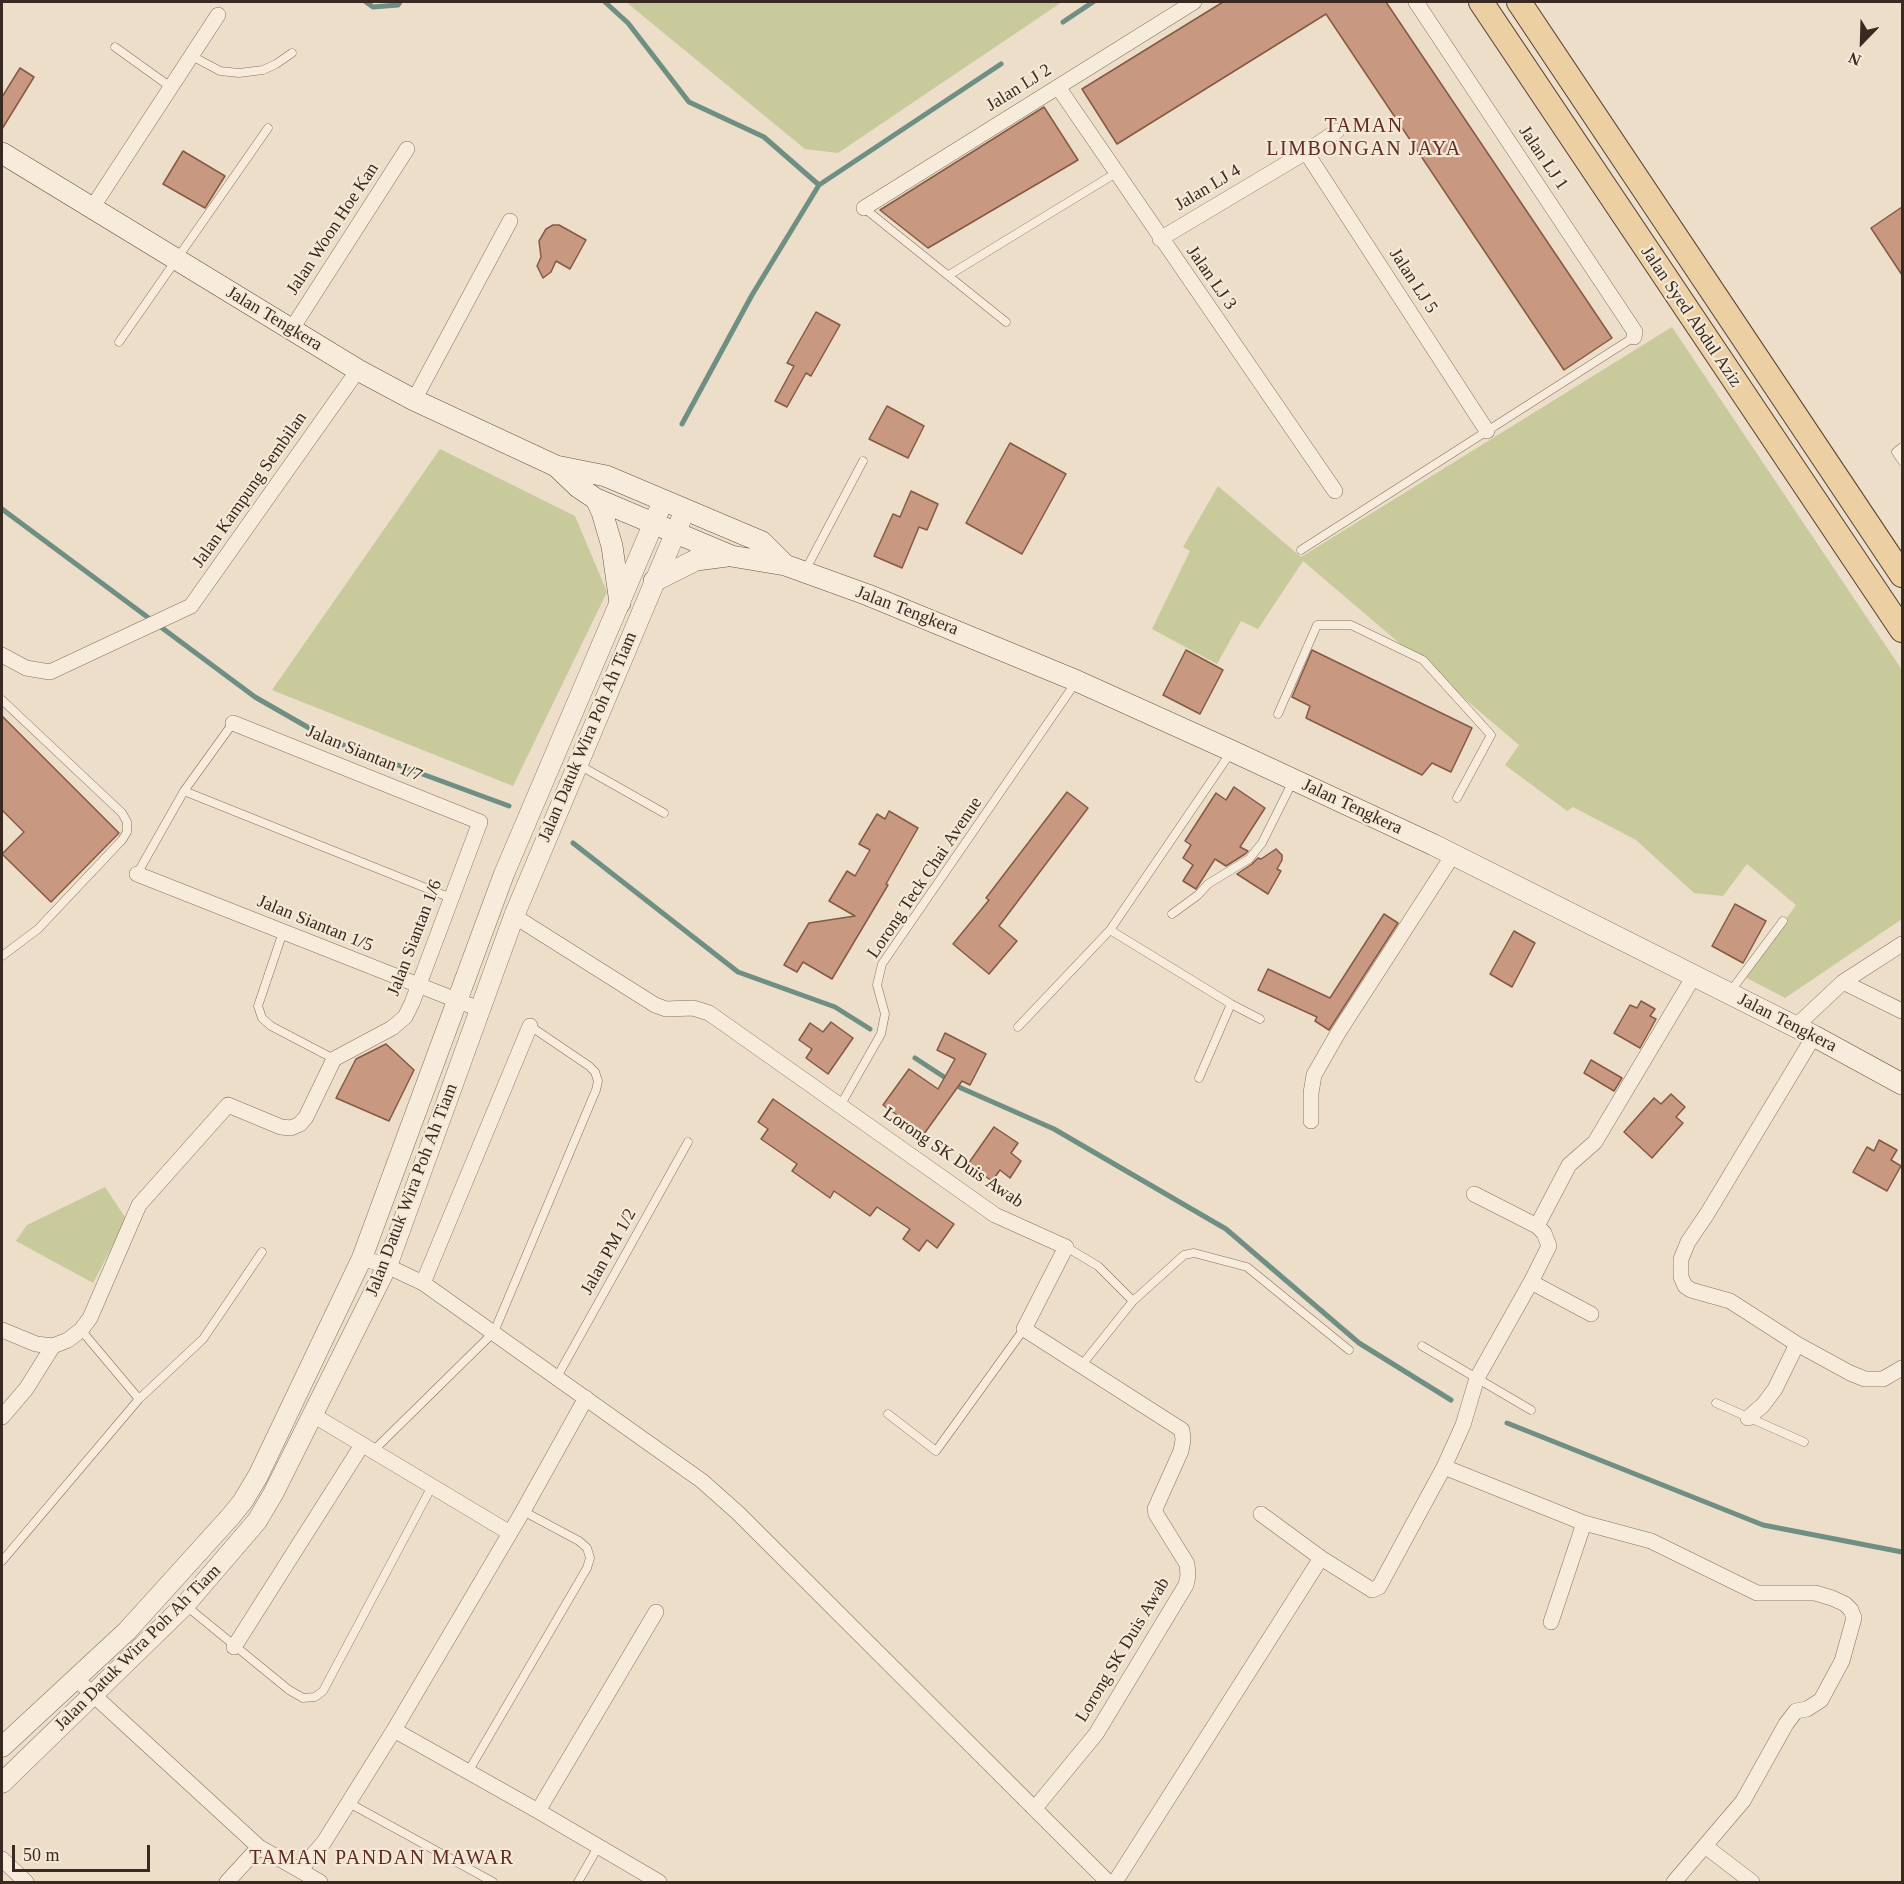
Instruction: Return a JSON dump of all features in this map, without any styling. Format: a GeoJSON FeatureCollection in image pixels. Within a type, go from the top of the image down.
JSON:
{"type":"FeatureCollection","features":[{"type":"Feature","properties":{"kind":"main road","name":"Jalan Syed Abdul Aziz"},"geometry":{"type":"LineString","coordinates":[[1481,2],[1902,630]]}},
{"type":"Feature","properties":{"kind":"main road","name":"Jalan Syed Abdul Aziz"},"geometry":{"type":"LineString","coordinates":[[1519,2],[1900,565]]}},
{"type":"Feature","properties":{"kind":"main road","name":"Jalan Tengkera"},"geometry":{"type":"LineString","coordinates":[[2,153],[291,330],[414,400],[556,466],[606,476],[762,542],[795,568]]}},
{"type":"Feature","properties":{"kind":"main road","name":"Jalan Tengkera"},"geometry":{"type":"LineString","coordinates":[[556,466],[578,487],[596,499],[674,532],[731,556],[795,568],[962,633],[1077,681],[1232,751],[1454,855],[1814,1036],[1902,1084]]}},
{"type":"Feature","properties":{"kind":"main road"},"geometry":{"type":"LineString","coordinates":[[596,499],[612,546],[621,603]]}},
{"type":"Feature","properties":{"kind":"main road"},"geometry":{"type":"LineString","coordinates":[[654,581],[696,560],[712,556],[731,556]]}},
{"type":"Feature","properties":{"kind":"street","name":"Jalan LJ 2"},"geometry":{"type":"LineString","coordinates":[[864,208],[1194,2]]}},
{"type":"Feature","properties":{"kind":"street","name":"Jalan LJ 1"},"geometry":{"type":"LineString","coordinates":[[1416,2],[1635,332],[1634,337]]}},
{"type":"Feature","properties":{"kind":"street"},"geometry":{"type":"LineString","coordinates":[[92,208],[218,15]]}},
{"type":"Feature","properties":{"kind":"street","name":"Jalan LJ 3"},"geometry":{"type":"LineString","coordinates":[[1058,87],[1335,491]]}},
{"type":"Feature","properties":{"kind":"street","name":"Jalan LJ 4"},"geometry":{"type":"LineString","coordinates":[[1161,239],[1337,131]]}},
{"type":"Feature","properties":{"kind":"street","name":"Jalan Woon Hoe Kan"},"geometry":{"type":"LineString","coordinates":[[291,330],[407,149]]}},
{"type":"Feature","properties":{"kind":"street","name":"Jalan LJ 5"},"geometry":{"type":"LineString","coordinates":[[1306,152],[1487,431]]}},
{"type":"Feature","properties":{"kind":"street"},"geometry":{"type":"LineString","coordinates":[[414,400],[510,221]]}},
{"type":"Feature","properties":{"kind":"street","name":"Jalan Kampung Sembilan"},"geometry":{"type":"LineString","coordinates":[[2,655],[26,668],[50,672],[191,606],[358,370]]}},
{"type":"Feature","properties":{"kind":"street","name":"Jalan Datuk Wira Poh Ah Tiam"},"geometry":{"type":"LineString","coordinates":[[2,1747],[127,1631],[243,1502],[258,1476],[363,1257],[504,874],[663,501]]}},
{"type":"Feature","properties":{"kind":"street","name":"Jalan Datuk Wira Poh Ah Tiam"},"geometry":{"type":"LineString","coordinates":[[2,1783],[185,1605],[257,1521],[273,1494],[387,1266],[514,916],[685,510]]}},
{"type":"Feature","properties":{"kind":"street","name":"Jalan Siantan 1/7"},"geometry":{"type":"LineString","coordinates":[[233,723],[480,822]]}},
{"type":"Feature","properties":{"kind":"street","name":"Jalan Siantan 1/6"},"geometry":{"type":"LineString","coordinates":[[334,1059],[392,1028],[405,1017],[480,822]]}},
{"type":"Feature","properties":{"kind":"street"},"geometry":{"type":"LineString","coordinates":[[1311,1120],[1311,1093],[1314,1076],[1338,1033],[1454,855]]}},
{"type":"Feature","properties":{"kind":"street","name":"Jalan Siantan 1/5"},"geometry":{"type":"LineString","coordinates":[[137,874],[479,1009]]}},
{"type":"Feature","properties":{"kind":"street","name":"Lorong SK Duis Awab"},"geometry":{"type":"LineString","coordinates":[[514,916],[655,1005],[666,1009],[693,1008],[709,1013],[995,1215],[1066,1247]]}},
{"type":"Feature","properties":{"kind":"street"},"geometry":{"type":"LineString","coordinates":[[1795,1027],[1843,982],[1902,944]]}},
{"type":"Feature","properties":{"kind":"street"},"geometry":{"type":"LineString","coordinates":[[1537,1226],[1569,1165],[1594,1142],[1694,976]]}},
{"type":"Feature","properties":{"kind":"street"},"geometry":{"type":"LineString","coordinates":[[1843,982],[1902,1011]]}},
{"type":"Feature","properties":{"kind":"street"},"geometry":{"type":"LineString","coordinates":[[423,1283],[530,1026]]}},
{"type":"Feature","properties":{"kind":"street"},"geometry":{"type":"LineString","coordinates":[[1814,1036],[1688,1242],[1681,1259],[1681,1277],[1685,1286],[1691,1290],[1730,1301],[1797,1344],[1850,1373],[1865,1378],[1883,1379],[1902,1368]]}},
{"type":"Feature","properties":{"kind":"street"},"geometry":{"type":"LineString","coordinates":[[2,1330],[36,1344],[53,1346],[68,1340],[81,1330],[99,1302],[132,1218],[148,1192],[228,1106],[281,1127],[291,1128],[300,1124],[306,1117],[334,1059]]}},
{"type":"Feature","properties":{"kind":"street"},"geometry":{"type":"LineString","coordinates":[[1261,1514],[1321,1558],[1372,1590],[1379,1587],[1444,1467],[1464,1425],[1477,1378],[1532,1282],[1549,1246],[1548,1238],[1537,1226],[1474,1194]]}},
{"type":"Feature","properties":{"kind":"street"},"geometry":{"type":"LineString","coordinates":[[1024,1329],[1066,1247]]}},
{"type":"Feature","properties":{"kind":"street"},"geometry":{"type":"LineString","coordinates":[[363,1257],[423,1283],[702,1481],[738,1513],[1108,1882]]}},
{"type":"Feature","properties":{"kind":"street"},"geometry":{"type":"LineString","coordinates":[[1532,1282],[1591,1314]]}},
{"type":"Feature","properties":{"kind":"street","name":"Lorong SK Duis Awab"},"geometry":{"type":"LineString","coordinates":[[1024,1329],[1182,1430],[1183,1440],[1180,1451],[1155,1509],[1187,1564],[1188,1576],[1186,1585],[1096,1734],[1035,1808]]}},
{"type":"Feature","properties":{"kind":"street"},"geometry":{"type":"LineString","coordinates":[[1748,1418],[1763,1405],[1775,1389],[1797,1344]]}},
{"type":"Feature","properties":{"kind":"street"},"geometry":{"type":"LineString","coordinates":[[2,1417],[26,1389],[53,1346]]}},
{"type":"Feature","properties":{"kind":"street"},"geometry":{"type":"LineString","coordinates":[[300,1870],[324,1842],[394,1730],[523,1511],[586,1398]]}},
{"type":"Feature","properties":{"kind":"street"},"geometry":{"type":"LineString","coordinates":[[313,1415],[431,1488],[510,1533]]}},
{"type":"Feature","properties":{"kind":"street"},"geometry":{"type":"LineString","coordinates":[[234,1647],[367,1449]]}},
{"type":"Feature","properties":{"kind":"street"},"geometry":{"type":"LineString","coordinates":[[1444,1467],[1584,1523],[1651,1541],[1757,1593],[1815,1593],[1845,1604],[1851,1610],[1854,1618],[1842,1661],[1821,1700],[1796,1711],[1786,1724],[1743,1801],[1674,1882]]}},
{"type":"Feature","properties":{"kind":"street"},"geometry":{"type":"LineString","coordinates":[[1551,1623],[1584,1523]]}},
{"type":"Feature","properties":{"kind":"street"},"geometry":{"type":"LineString","coordinates":[[1115,1882],[1321,1558]]}},
{"type":"Feature","properties":{"kind":"street"},"geometry":{"type":"LineString","coordinates":[[538,1811],[656,1612]]}},
{"type":"Feature","properties":{"kind":"street"},"geometry":{"type":"LineString","coordinates":[[76,1678],[259,1847],[320,1882]]}},
{"type":"Feature","properties":{"kind":"street"},"geometry":{"type":"LineString","coordinates":[[394,1730],[659,1882]]}},
{"type":"Feature","properties":{"kind":"street"},"geometry":{"type":"LineString","coordinates":[[1705,1846],[1752,1882]]}},
{"type":"Feature","properties":{"kind":"street"},"geometry":{"type":"LineString","coordinates":[[227,1882],[259,1847]]}},
{"type":"Feature","properties":{"kind":"street"},"geometry":{"type":"LineString","coordinates":[[2,1859],[26,1882]]}},
{"type":"Feature","properties":{"kind":"lane"},"geometry":{"type":"LineString","coordinates":[[116,47],[172,88]]}},
{"type":"Feature","properties":{"kind":"lane"},"geometry":{"type":"LineString","coordinates":[[192,56],[220,71],[239,74],[263,70],[292,53]]}},
{"type":"Feature","properties":{"kind":"lane"},"geometry":{"type":"LineString","coordinates":[[119,342],[268,128]]}},
{"type":"Feature","properties":{"kind":"lane"},"geometry":{"type":"LineString","coordinates":[[949,275],[1116,173]]}},
{"type":"Feature","properties":{"kind":"lane"},"geometry":{"type":"LineString","coordinates":[[864,208],[1006,322]]}},
{"type":"Feature","properties":{"kind":"lane"},"geometry":{"type":"LineString","coordinates":[[1301,550],[1634,337]]}},
{"type":"Feature","properties":{"kind":"lane"},"geometry":{"type":"LineString","coordinates":[[1899,449],[1902,461]]}},
{"type":"Feature","properties":{"kind":"lane"},"geometry":{"type":"LineString","coordinates":[[795,568],[863,461]]}},
{"type":"Feature","properties":{"kind":"lane"},"geometry":{"type":"LineString","coordinates":[[1278,714],[1317,625],[1351,625],[1423,660],[1491,735],[1457,798]]}},
{"type":"Feature","properties":{"kind":"lane","name":"Lorong Teck Chai Avenue"},"geometry":{"type":"LineString","coordinates":[[840,1106],[881,1034],[885,1014],[878,984],[882,964],[1077,681]]}},
{"type":"Feature","properties":{"kind":"lane"},"geometry":{"type":"LineString","coordinates":[[2,700],[122,813],[127,822],[128,832],[38,929],[2,956]]}},
{"type":"Feature","properties":{"kind":"lane"},"geometry":{"type":"LineString","coordinates":[[137,874],[184,791],[233,723]]}},
{"type":"Feature","properties":{"kind":"lane"},"geometry":{"type":"LineString","coordinates":[[1018,1027],[1110,930],[1232,751]]}},
{"type":"Feature","properties":{"kind":"lane"},"geometry":{"type":"LineString","coordinates":[[577,763],[664,813]]}},
{"type":"Feature","properties":{"kind":"lane"},"geometry":{"type":"LineString","coordinates":[[1172,914],[1198,895],[1213,880],[1249,859],[1262,843],[1293,780]]}},
{"type":"Feature","properties":{"kind":"lane"},"geometry":{"type":"LineString","coordinates":[[184,791],[451,898]]}},
{"type":"Feature","properties":{"kind":"lane"},"geometry":{"type":"LineString","coordinates":[[1729,993],[1783,921]]}},
{"type":"Feature","properties":{"kind":"lane"},"geometry":{"type":"LineString","coordinates":[[1110,930],[1231,1004],[1260,1019]]}},
{"type":"Feature","properties":{"kind":"lane"},"geometry":{"type":"LineString","coordinates":[[283,932],[258,1006],[262,1018],[271,1026],[334,1059]]}},
{"type":"Feature","properties":{"kind":"lane"},"geometry":{"type":"LineString","coordinates":[[1199,1078],[1231,1004]]}},
{"type":"Feature","properties":{"kind":"lane"},"geometry":{"type":"LineString","coordinates":[[367,1449],[494,1332],[597,1090],[598,1081],[590,1066],[530,1026]]}},
{"type":"Feature","properties":{"kind":"lane","name":"Jalan PM 1/2"},"geometry":{"type":"LineString","coordinates":[[557,1377],[688,1142]]}},
{"type":"Feature","properties":{"kind":"lane"},"geometry":{"type":"LineString","coordinates":[[1066,1247],[1098,1266],[1133,1302]]}},
{"type":"Feature","properties":{"kind":"lane"},"geometry":{"type":"LineString","coordinates":[[2,1561],[140,1399],[204,1340],[262,1252]]}},
{"type":"Feature","properties":{"kind":"lane"},"geometry":{"type":"LineString","coordinates":[[1081,1366],[1133,1302],[1184,1255],[1194,1253],[1247,1268],[1350,1350]]}},
{"type":"Feature","properties":{"kind":"lane"},"geometry":{"type":"LineString","coordinates":[[888,1414],[936,1451],[1024,1329]]}},
{"type":"Feature","properties":{"kind":"lane"},"geometry":{"type":"LineString","coordinates":[[81,1330],[140,1399]]}},
{"type":"Feature","properties":{"kind":"lane"},"geometry":{"type":"LineString","coordinates":[[1422,1346],[1532,1410]]}},
{"type":"Feature","properties":{"kind":"lane"},"geometry":{"type":"LineString","coordinates":[[1716,1403],[1804,1442]]}},
{"type":"Feature","properties":{"kind":"lane"},"geometry":{"type":"LineString","coordinates":[[185,1605],[289,1690],[303,1698],[315,1698],[323,1691],[431,1488]]}},
{"type":"Feature","properties":{"kind":"lane"},"geometry":{"type":"LineString","coordinates":[[468,1772],[587,1568],[590,1558],[587,1548],[579,1541],[523,1511]]}},
{"type":"Feature","properties":{"kind":"lane"},"geometry":{"type":"LineString","coordinates":[[349,1803],[493,1882]]}},
{"type":"Feature","properties":{"kind":"lane"},"geometry":{"type":"LineString","coordinates":[[578,1882],[598,1847]]}},
{"type":"Feature","properties":{"kind":"green space"},"geometry":{"type":"Polygon","coordinates":[[[626,2],[1062,2],[838,153],[805,149],[626,2]]]}},
{"type":"Feature","properties":{"kind":"green space"},"geometry":{"type":"Polygon","coordinates":[[[1672,327],[1902,670],[1902,919],[1785,998],[1745,977],[1796,905],[1747,864],[1723,896],[1694,893],[1636,840],[1573,807],[1567,811],[1505,765],[1519,745],[1303,561],[1258,629],[1241,621],[1217,664],[1152,629],[1190,551],[1183,547],[1218,486],[1301,557],[1672,327]]]}},
{"type":"Feature","properties":{"kind":"green space"},"geometry":{"type":"Polygon","coordinates":[[[440,449],[575,516],[607,592],[513,786],[272,690],[440,449]]]}},
{"type":"Feature","properties":{"kind":"green space"},"geometry":{"type":"Polygon","coordinates":[[[105,1187],[125,1217],[123,1226],[93,1283],[16,1241],[27,1225],[105,1187]]]}},
{"type":"Feature","properties":{"kind":"building"},"geometry":{"type":"Polygon","coordinates":[[[1223,2],[1386,2],[1612,338],[1564,370],[1326,14],[1117,144],[1082,89],[1223,2]]]}},
{"type":"Feature","properties":{"kind":"building"},"geometry":{"type":"Polygon","coordinates":[[[20,68],[34,77],[2,129],[2,97],[20,68]]]}},
{"type":"Feature","properties":{"kind":"building"},"geometry":{"type":"Polygon","coordinates":[[[1044,107],[1078,160],[928,248],[880,210],[1044,107]]]}},
{"type":"Feature","properties":{"kind":"building"},"geometry":{"type":"Polygon","coordinates":[[[183,151],[225,176],[205,208],[163,184],[183,151]]]}},
{"type":"Feature","properties":{"kind":"building"},"geometry":{"type":"Polygon","coordinates":[[[1902,207],[1902,275],[1871,228],[1902,207]]]}},
{"type":"Feature","properties":{"kind":"building"},"geometry":{"type":"Polygon","coordinates":[[[559,225],[586,240],[570,269],[556,261],[551,272],[543,278],[537,266],[541,257],[539,241],[546,229],[559,225]]]}},
{"type":"Feature","properties":{"kind":"building"},"geometry":{"type":"Polygon","coordinates":[[[816,312],[840,325],[811,376],[806,373],[787,407],[775,401],[794,366],[787,363],[816,312]]]}},
{"type":"Feature","properties":{"kind":"building"},"geometry":{"type":"Polygon","coordinates":[[[887,406],[924,426],[908,458],[869,439],[887,406]]]}},
{"type":"Feature","properties":{"kind":"building"},"geometry":{"type":"Polygon","coordinates":[[[1010,443],[1066,474],[1022,554],[966,523],[1010,443]]]}},
{"type":"Feature","properties":{"kind":"building"},"geometry":{"type":"Polygon","coordinates":[[[911,491],[938,504],[927,530],[919,527],[902,568],[874,556],[893,514],[900,517],[911,491]]]}},
{"type":"Feature","properties":{"kind":"building"},"geometry":{"type":"Polygon","coordinates":[[[1186,650],[1223,670],[1200,714],[1163,695],[1186,650]]]}},
{"type":"Feature","properties":{"kind":"building"},"geometry":{"type":"Polygon","coordinates":[[[1312,650],[1472,728],[1451,772],[1432,763],[1422,775],[1306,718],[1310,706],[1292,697],[1312,650]]]}},
{"type":"Feature","properties":{"kind":"building"},"geometry":{"type":"Polygon","coordinates":[[[2,716],[119,833],[51,902],[2,854],[24,832],[2,810],[2,716]]]}},
{"type":"Feature","properties":{"kind":"building"},"geometry":{"type":"Polygon","coordinates":[[[1234,787],[1265,808],[1240,847],[1248,851],[1226,866],[1215,859],[1196,889],[1183,881],[1193,865],[1183,858],[1191,845],[1185,841],[1216,793],[1226,800],[1234,787]]]}},
{"type":"Feature","properties":{"kind":"building"},"geometry":{"type":"Polygon","coordinates":[[[1067,792],[1088,808],[999,926],[1017,941],[989,974],[953,944],[989,900],[986,898],[1067,792]]]}},
{"type":"Feature","properties":{"kind":"building"},"geometry":{"type":"Polygon","coordinates":[[[889,811],[918,828],[886,884],[888,885],[832,979],[803,962],[797,972],[784,965],[809,923],[855,916],[829,901],[847,871],[855,876],[870,850],[859,844],[877,814],[885,819],[889,811]]]}},
{"type":"Feature","properties":{"kind":"building"},"geometry":{"type":"Polygon","coordinates":[[[1276,849],[1282,855],[1277,869],[1281,871],[1268,894],[1237,874],[1258,858],[1261,859],[1276,849]]]}},
{"type":"Feature","properties":{"kind":"building"},"geometry":{"type":"Polygon","coordinates":[[[1735,904],[1766,921],[1743,963],[1712,946],[1735,904]]]}},
{"type":"Feature","properties":{"kind":"building"},"geometry":{"type":"Polygon","coordinates":[[[1384,914],[1398,923],[1329,1030],[1315,1021],[1317,1017],[1258,990],[1268,969],[1330,998],[1384,914]]]}},
{"type":"Feature","properties":{"kind":"building"},"geometry":{"type":"Polygon","coordinates":[[[1514,931],[1535,943],[1512,987],[1490,974],[1514,931]]]}},
{"type":"Feature","properties":{"kind":"building"},"geometry":{"type":"Polygon","coordinates":[[[1641,1001],[1655,1009],[1650,1016],[1656,1019],[1640,1048],[1614,1033],[1630,1005],[1637,1008],[1641,1001]]]}},
{"type":"Feature","properties":{"kind":"building"},"geometry":{"type":"Polygon","coordinates":[[[831,1022],[853,1038],[828,1074],[806,1058],[812,1049],[799,1040],[810,1023],[823,1032],[831,1022]]]}},
{"type":"Feature","properties":{"kind":"building"},"geometry":{"type":"Polygon","coordinates":[[[945,1033],[986,1054],[970,1085],[962,1081],[924,1134],[883,1105],[909,1069],[938,1089],[955,1059],[937,1050],[945,1033]]]}},
{"type":"Feature","properties":{"kind":"building"},"geometry":{"type":"Polygon","coordinates":[[[386,1044],[414,1070],[389,1121],[336,1098],[356,1059],[386,1044]]]}},
{"type":"Feature","properties":{"kind":"building"},"geometry":{"type":"Polygon","coordinates":[[[1591,1060],[1622,1078],[1614,1091],[1584,1073],[1591,1060]]]}},
{"type":"Feature","properties":{"kind":"building"},"geometry":{"type":"Polygon","coordinates":[[[1671,1094],[1685,1107],[1676,1117],[1683,1123],[1652,1158],[1624,1132],[1654,1098],[1661,1104],[1671,1094]]]}},
{"type":"Feature","properties":{"kind":"building"},"geometry":{"type":"Polygon","coordinates":[[[773,1099],[954,1224],[937,1248],[927,1240],[919,1251],[903,1239],[910,1229],[877,1207],[870,1216],[834,1191],[830,1198],[792,1171],[797,1164],[761,1139],[768,1129],[758,1122],[773,1099]]]}},
{"type":"Feature","properties":{"kind":"building"},"geometry":{"type":"Polygon","coordinates":[[[994,1127],[1018,1143],[1011,1153],[1021,1161],[1010,1178],[1000,1170],[992,1181],[968,1164],[994,1127]]]}},
{"type":"Feature","properties":{"kind":"building"},"geometry":{"type":"Polygon","coordinates":[[[1879,1140],[1897,1150],[1891,1160],[1901,1166],[1887,1191],[1853,1172],[1867,1147],[1874,1151],[1879,1140]]]}},
{"type":"Feature","properties":{"kind":"waterway"},"geometry":{"type":"LineString","coordinates":[[366,2],[373,7],[398,5],[400,2]]}},
{"type":"Feature","properties":{"kind":"waterway"},"geometry":{"type":"LineString","coordinates":[[605,2],[628,23],[689,102],[764,137],[819,185]]}},
{"type":"Feature","properties":{"kind":"waterway"},"geometry":{"type":"LineString","coordinates":[[1063,22],[1093,2]]}},
{"type":"Feature","properties":{"kind":"waterway"},"geometry":{"type":"LineString","coordinates":[[682,424],[752,295],[819,185],[1001,64]]}},
{"type":"Feature","properties":{"kind":"waterway"},"geometry":{"type":"LineString","coordinates":[[2,509],[255,697],[330,740],[509,806]]}},
{"type":"Feature","properties":{"kind":"waterway"},"geometry":{"type":"LineString","coordinates":[[573,843],[738,972],[835,1007],[870,1029]]}},
{"type":"Feature","properties":{"kind":"waterway"},"geometry":{"type":"LineString","coordinates":[[915,1058],[961,1088],[1054,1129],[1226,1229],[1359,1343],[1451,1400]]}},
{"type":"Feature","properties":{"kind":"waterway"},"geometry":{"type":"LineString","coordinates":[[1507,1423],[1763,1525],[1902,1552]]}},
{"type":"Feature","properties":{"kind":"district","name":"TAMAN LIMBONGAN JAYA"},"geometry":{"type":"Point","coordinates":[1364,138]}},
{"type":"Feature","properties":{"kind":"district","name":"TAMAN PANDAN MAWAR"},"geometry":{"type":"Point","coordinates":[382,1859]}}]}
